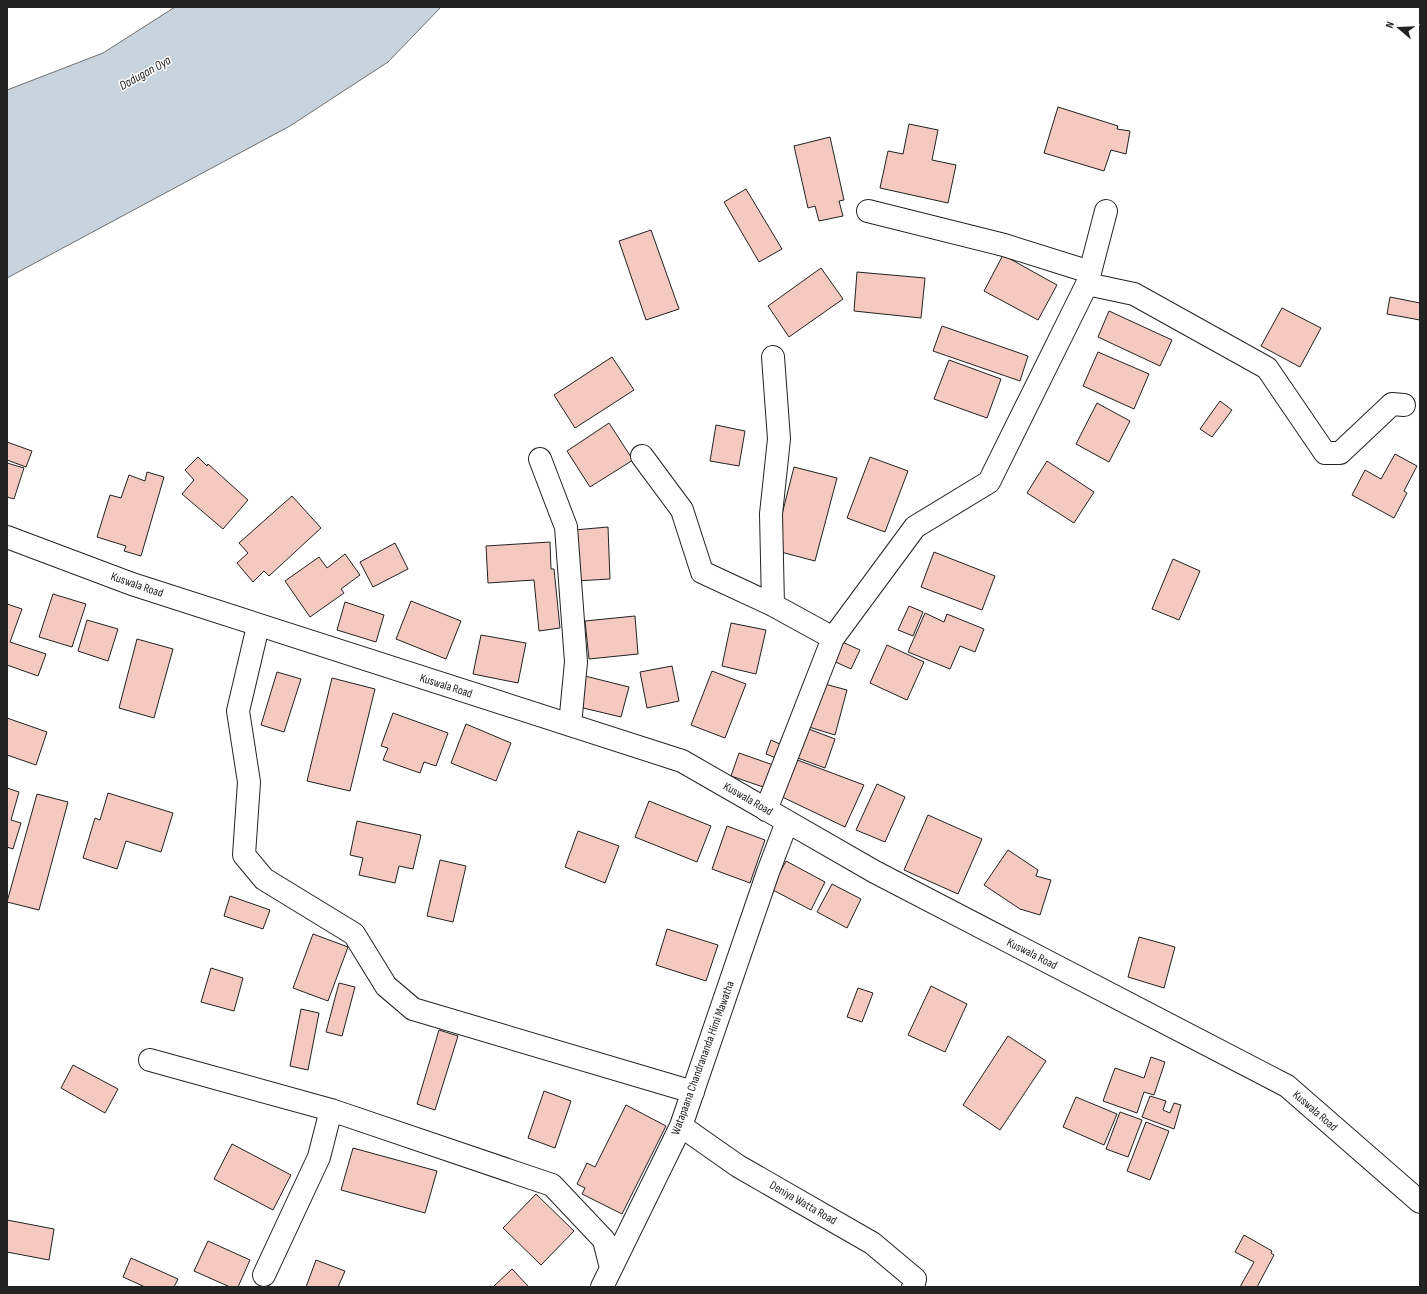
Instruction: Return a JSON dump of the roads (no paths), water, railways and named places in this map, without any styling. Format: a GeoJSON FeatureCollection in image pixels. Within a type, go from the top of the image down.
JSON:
{"type":"FeatureCollection","features":[{"type":"Feature","properties":{"kind":"street"},"geometry":{"type":"LineString","coordinates":[[868,211],[1004,245],[1134,294],[1267,368],[1325,453],[1340,453],[1392,404],[1404,405]]}},
{"type":"Feature","properties":{"kind":"street"},"geometry":{"type":"LineString","coordinates":[[766,810],[833,638],[915,528],[989,482],[1089,278],[1106,211]]}},
{"type":"Feature","properties":{"kind":"street"},"geometry":{"type":"LineString","coordinates":[[773,357],[779,439],[771,514],[773,605]]}},
{"type":"Feature","properties":{"kind":"street"},"geometry":{"type":"LineString","coordinates":[[642,456],[682,510],[702,572],[773,605],[833,638]]}},
{"type":"Feature","properties":{"kind":"street"},"geometry":{"type":"LineString","coordinates":[[540,459],[566,527],[576,662],[570,726]]}},
{"type":"Feature","properties":{"kind":"street","name":"Kuswala Road"},"geometry":{"type":"LineString","coordinates":[[7,537],[132,584],[258,626],[682,761],[875,872],[1287,1086],[1420,1202]]}},
{"type":"Feature","properties":{"kind":"street"},"geometry":{"type":"LineString","coordinates":[[258,626],[238,711],[249,782],[244,855],[264,879],[354,934],[386,986],[413,1008],[649,1077],[693,1092]]}},
{"type":"Feature","properties":{"kind":"street","name":"Watapaana Chandrananda Himi Mawatha"},"geometry":{"type":"LineString","coordinates":[[606,1278],[681,1126],[768,872],[787,822]]}},
{"type":"Feature","properties":{"kind":"street"},"geometry":{"type":"LineString","coordinates":[[150,1060],[331,1110],[552,1185],[604,1240],[606,1278]]}},
{"type":"Feature","properties":{"kind":"street"},"geometry":{"type":"LineString","coordinates":[[264,1275],[319,1157],[331,1110]]}},
{"type":"Feature","properties":{"kind":"street","name":"Deniya Watta Road"},"geometry":{"type":"LineString","coordinates":[[681,1126],[738,1166],[872,1243],[915,1279],[913,1287]]}},
{"type":"Feature","properties":{"kind":"water","name":"Dadugan Oya"},"geometry":{"type":"Polygon","coordinates":[[[175,7],[441,7],[388,62],[290,126],[7,278],[7,90],[103,53],[175,7]]]}}]}
